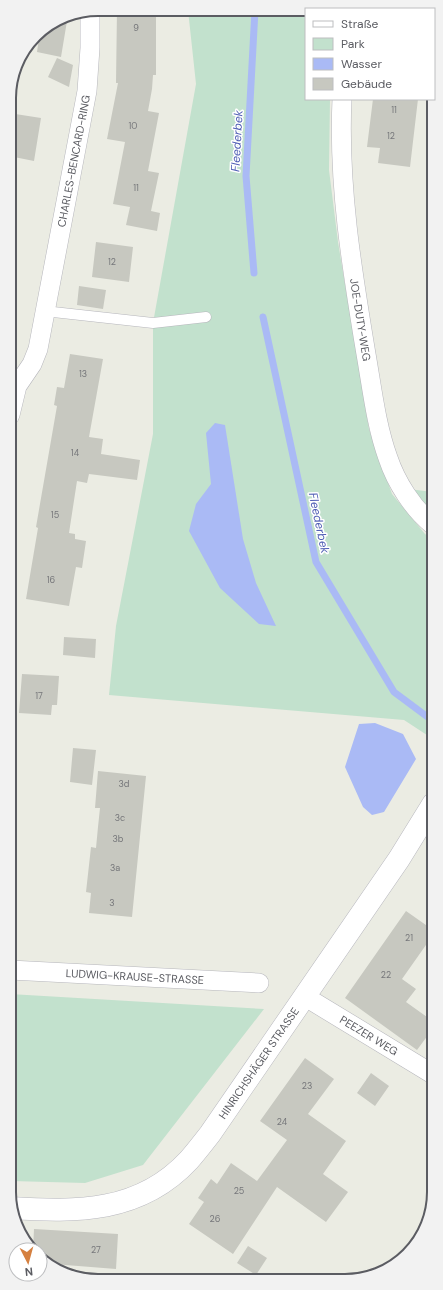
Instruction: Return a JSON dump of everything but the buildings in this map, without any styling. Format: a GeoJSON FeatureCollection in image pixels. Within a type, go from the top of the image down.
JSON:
{"type":"FeatureCollection","features":[{"type":"Feature","properties":{"kind":"main road","name":"HINRICHSHÄGER STRASSE"},"geometry":{"type":"LineString","coordinates":[[18,1209],[53,1211],[115,1205],[139,1196],[165,1181],[188,1161],[210,1134],[399,859],[427,814]]}},
{"type":"Feature","properties":{"kind":"street","name":"CHARLES-BENCARD-RING"},"geometry":{"type":"LineString","coordinates":[[16,390],[17,386],[32,364],[38,349],[87,91],[90,48],[90,17]]}},
{"type":"Feature","properties":{"kind":"street","name":"JOE-DUTY-WEG"},"geometry":{"type":"LineString","coordinates":[[342,100],[340,140],[342,189],[355,291],[379,426],[388,458],[399,483],[427,520]]}},
{"type":"Feature","properties":{"kind":"street","name":"LUDWIG-KRAUSE-STRASSE"},"geometry":{"type":"LineString","coordinates":[[16,970],[259,983]]}},
{"type":"Feature","properties":{"kind":"street","name":"PEEZER WEG"},"geometry":{"type":"LineString","coordinates":[[304,996],[427,1072]]}},
{"type":"Feature","properties":{"kind":"lane"},"geometry":{"type":"LineString","coordinates":[[44,311],[153,323],[206,317]]}},
{"type":"Feature","properties":{"kind":"green space"},"geometry":{"type":"Polygon","coordinates":[[[189,16],[305,16],[305,100],[330,100],[329,170],[338,242],[369,429],[392,494],[427,536],[427,735],[404,720],[109,695],[116,626],[153,434],[153,323],[196,84],[189,16]]]}},
{"type":"Feature","properties":{"kind":"green space"},"geometry":{"type":"Polygon","coordinates":[[[408,489],[427,491],[427,510],[408,489]]]}},
{"type":"Feature","properties":{"kind":"green space"},"geometry":{"type":"Polygon","coordinates":[[[16,994],[264,1009],[143,1165],[85,1183],[16,1181],[16,994]]]}},
{"type":"Feature","properties":{"kind":"water"},"geometry":{"type":"Polygon","coordinates":[[[215,423],[225,425],[243,539],[256,583],[276,626],[259,624],[220,588],[189,531],[196,504],[211,484],[206,433],[215,423]]]}},
{"type":"Feature","properties":{"kind":"water"},"geometry":{"type":"Polygon","coordinates":[[[375,723],[403,734],[416,759],[384,812],[372,815],[363,807],[345,767],[359,724],[375,723]]]}},
{"type":"Feature","properties":{"kind":"waterway","name":"Fleederbek"},"geometry":{"type":"LineString","coordinates":[[254,273],[246,176],[255,16]]}},
{"type":"Feature","properties":{"kind":"waterway","name":"Fleederbek"},"geometry":{"type":"LineString","coordinates":[[263,317],[316,562],[394,692],[427,717]]}}]}
